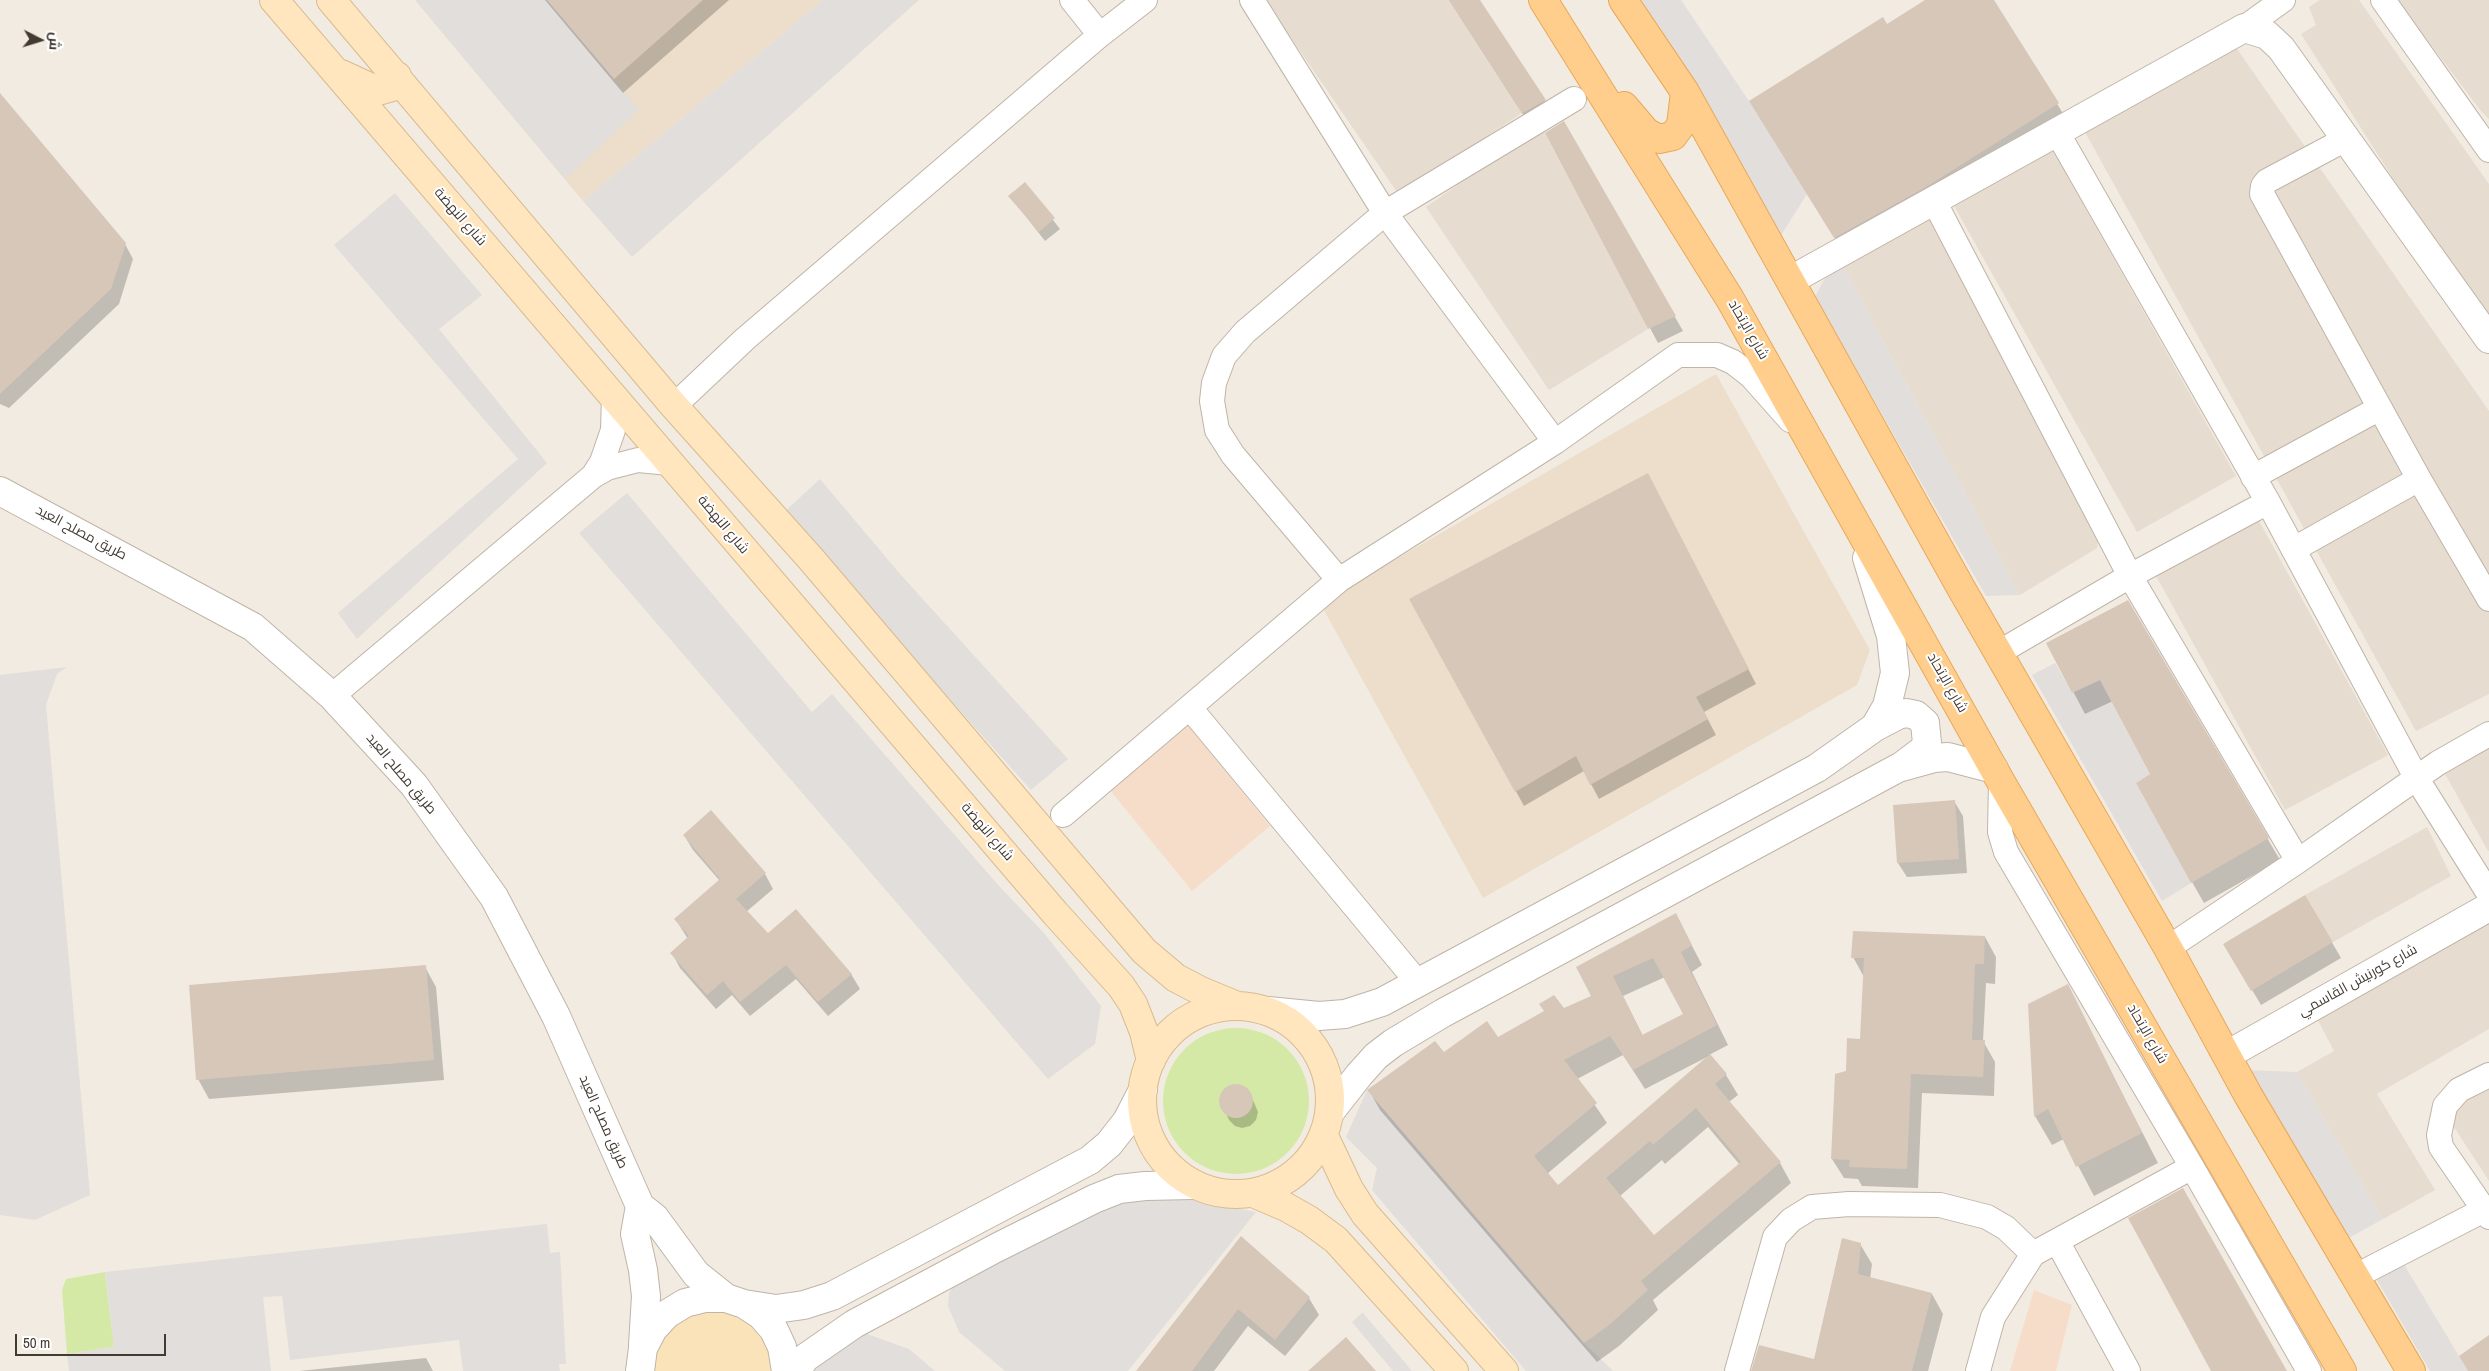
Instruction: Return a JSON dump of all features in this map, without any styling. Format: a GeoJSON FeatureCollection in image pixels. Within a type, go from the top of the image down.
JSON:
{"type":"FeatureCollection","features":[{"type":"Feature","properties":{"kind":"main road","name":"شارع النهضة"},"geometry":{"type":"LineString","coordinates":[[274,0],[1042,898],[1121,986],[1133,1004],[1144,1032],[1151,1061]]}},
{"type":"Feature","properties":{"kind":"main road"},"geometry":{"type":"LineString","coordinates":[[331,0],[674,406],[811,559],[1144,951],[1176,978],[1201,991],[1235,1005],[1268,1011],[1296,1027],[1317,1051],[1328,1080],[1327,1124],[1349,1189],[1365,1214],[1504,1371]]}},
{"type":"Feature","properties":{"kind":"main road","name":"شارع الإتحاد"},"geometry":{"type":"LineString","coordinates":[[1542,0],[1566,35],[1730,299],[1998,775],[2342,1371]]}},
{"type":"Feature","properties":{"kind":"main road"},"geometry":{"type":"LineString","coordinates":[[1623,0],[1685,92],[1998,653],[2168,948],[2248,1095],[2356,1276],[2407,1368]]}},
{"type":"Feature","properties":{"kind":"main road"},"geometry":{"type":"LineString","coordinates":[[1566,35],[1646,132],[1659,139],[1674,136],[1681,126],[1685,92]]}},
{"type":"Feature","properties":{"kind":"main road"},"geometry":{"type":"LineString","coordinates":[[333,70],[378,91],[392,87],[397,76]]}},
{"type":"Feature","properties":{"kind":"main road"},"geometry":{"type":"LineString","coordinates":[[1235,1005],[1209,1010],[1184,1021],[1165,1039],[1151,1061],[1143,1090],[1144,1118],[1153,1145],[1170,1168],[1193,1185],[1223,1194],[1253,1193],[1276,1186],[1296,1174],[1312,1156],[1327,1124]]}},
{"type":"Feature","properties":{"kind":"main road"},"geometry":{"type":"LineString","coordinates":[[1253,1193],[1286,1206],[1310,1220],[1336,1240],[1454,1371]]}},
{"type":"Feature","properties":{"kind":"street"},"geometry":{"type":"LineString","coordinates":[[1072,0],[1100,35]]}},
{"type":"Feature","properties":{"kind":"street"},"geometry":{"type":"LineString","coordinates":[[674,406],[745,339],[1100,35],[1145,0]]}},
{"type":"Feature","properties":{"kind":"street"},"geometry":{"type":"LineString","coordinates":[[1252,0],[1385,213],[1555,442]]}},
{"type":"Feature","properties":{"kind":"street"},"geometry":{"type":"LineString","coordinates":[[1791,280],[2244,28],[2283,0]]}},
{"type":"Feature","properties":{"kind":"street"},"geometry":{"type":"LineString","coordinates":[[2383,0],[2489,150]]}},
{"type":"Feature","properties":{"kind":"street"},"geometry":{"type":"LineString","coordinates":[[2244,28],[2268,35],[2282,48],[2489,339]]}},
{"type":"Feature","properties":{"kind":"street"},"geometry":{"type":"LineString","coordinates":[[1339,580],[1233,455],[1217,430],[1212,400],[1214,383],[1224,356],[1245,332],[1385,213],[1574,99]]}},
{"type":"Feature","properties":{"kind":"street"},"geometry":{"type":"LineString","coordinates":[[2057,132],[2268,502],[2417,779],[2489,894]]}},
{"type":"Feature","properties":{"kind":"street"},"geometry":{"type":"LineString","coordinates":[[2346,139],[2267,181],[2263,186],[2262,194],[2418,479],[2489,599]]}},
{"type":"Feature","properties":{"kind":"street"},"geometry":{"type":"LineString","coordinates":[[1934,201],[2130,576],[2298,861]]}},
{"type":"Feature","properties":{"kind":"street"},"geometry":{"type":"LineString","coordinates":[[1063,815],[1339,580],[1555,442],[1678,354],[1717,355],[1733,362],[1751,376],[1814,447]]}},
{"type":"Feature","properties":{"kind":"street"},"geometry":{"type":"LineString","coordinates":[[593,476],[602,462],[613,430],[614,397]]}},
{"type":"Feature","properties":{"kind":"street"},"geometry":{"type":"LineString","coordinates":[[2253,477],[2380,408]]}},
{"type":"Feature","properties":{"kind":"street"},"geometry":{"type":"LineString","coordinates":[[332,696],[593,476],[615,466],[638,460],[670,463]]}},
{"type":"Feature","properties":{"kind":"street"},"geometry":{"type":"LineString","coordinates":[[2294,549],[2418,479]]}},
{"type":"Feature","properties":{"kind":"street","name":"طريق مصلح العيد"},"geometry":{"type":"LineString","coordinates":[[0,491],[253,627],[332,696],[414,786],[494,897],[556,1016],[640,1206],[655,1218],[683,1260],[696,1274],[735,1301],[761,1315],[774,1330],[782,1347],[786,1371]]}},
{"type":"Feature","properties":{"kind":"street"},"geometry":{"type":"LineString","coordinates":[[1998,653],[2130,576],[2268,502]]}},
{"type":"Feature","properties":{"kind":"street"},"geometry":{"type":"LineString","coordinates":[[1859,528],[1891,636],[1895,673],[1887,706],[1875,727]]}},
{"type":"Feature","properties":{"kind":"street"},"geometry":{"type":"LineString","coordinates":[[1190,708],[1419,984]]}},
{"type":"Feature","properties":{"kind":"street"},"geometry":{"type":"LineString","coordinates":[[1268,1011],[1319,1016],[1345,1014],[1382,1002],[1419,984],[1818,768],[1892,717],[1906,713],[1916,715],[1925,723],[1928,732],[1927,742],[1923,750],[1898,768],[1443,1013],[1402,1038],[1376,1056],[1327,1124]]}},
{"type":"Feature","properties":{"kind":"street"},"geometry":{"type":"LineString","coordinates":[[2168,948],[2298,861],[2438,763],[2489,734]]}},
{"type":"Feature","properties":{"kind":"street"},"geometry":{"type":"LineString","coordinates":[[1898,768],[1934,758],[1948,757],[1998,775],[2000,832],[2006,852],[2192,1167],[2309,1371]]}},
{"type":"Feature","properties":{"kind":"street","name":"شارع كورنيش القاسمي"},"geometry":{"type":"LineString","coordinates":[[2227,1055],[2489,907]]}},
{"type":"Feature","properties":{"kind":"street"},"geometry":{"type":"LineString","coordinates":[[2356,1276],[2487,1213],[2441,1147],[2439,1135],[2445,1106],[2459,1090],[2489,1075]]}},
{"type":"Feature","properties":{"kind":"street"},"geometry":{"type":"LineString","coordinates":[[642,1359],[653,1329],[662,1319],[684,1303],[705,1298],[735,1301],[776,1309],[804,1305],[832,1296],[1090,1160],[1109,1144],[1127,1121],[1143,1090]]}},
{"type":"Feature","properties":{"kind":"street"},"geometry":{"type":"LineString","coordinates":[[1978,1371],[1993,1317],[2033,1254],[2192,1167]]}},
{"type":"Feature","properties":{"kind":"street"},"geometry":{"type":"LineString","coordinates":[[796,1371],[805,1358],[854,1324],[996,1248],[1094,1200],[1120,1190],[1137,1187],[1193,1185]]}},
{"type":"Feature","properties":{"kind":"street"},"geometry":{"type":"LineString","coordinates":[[1737,1371],[1776,1236],[1791,1220],[1812,1207],[1849,1204],[1940,1205],[1987,1217],[2006,1228],[2033,1254]]}},
{"type":"Feature","properties":{"kind":"street"},"geometry":{"type":"LineString","coordinates":[[640,1206],[635,1234],[643,1270],[646,1296],[642,1359]]}},
{"type":"Feature","properties":{"kind":"street"},"geometry":{"type":"LineString","coordinates":[[2057,1241],[2128,1371]]}},
{"type":"Feature","properties":{"kind":"shaded area"},"geometry":{"type":"Polygon","coordinates":[[[415,0],[823,0],[583,201],[415,0]]]}},
{"type":"Feature","properties":{"kind":"shaded area"},"geometry":{"type":"Polygon","coordinates":[[[415,0],[547,0],[639,110],[565,179],[415,0]]]}},
{"type":"Feature","properties":{"kind":"shaded area"},"geometry":{"type":"Polygon","coordinates":[[[823,0],[919,0],[632,257],[583,201],[823,0]]]}},
{"type":"Feature","properties":{"kind":"shaded area"},"geometry":{"type":"Polygon","coordinates":[[[1265,0],[1449,0],[1522,113],[1399,195],[1265,0]]]}},
{"type":"Feature","properties":{"kind":"shaded area"},"geometry":{"type":"Polygon","coordinates":[[[1635,0],[1681,0],[1749,101],[1807,194],[1780,237],[1635,0]]]}},
{"type":"Feature","properties":{"kind":"shaded area"},"geometry":{"type":"Polygon","coordinates":[[[2320,0],[2359,0],[2489,184],[2489,329],[2301,34],[2316,25],[2309,7],[2320,0]]]}},
{"type":"Feature","properties":{"kind":"shaded area"},"geometry":{"type":"Polygon","coordinates":[[[2397,0],[2489,0],[2489,119],[2481,111],[2397,0]]]}},
{"type":"Feature","properties":{"kind":"shaded area"},"geometry":{"type":"Polygon","coordinates":[[[2235,46],[2489,411],[2489,694],[2416,731],[2085,132],[2235,46]]]}},
{"type":"Feature","properties":{"kind":"shaded area"},"geometry":{"type":"Polygon","coordinates":[[[1541,126],[1648,329],[1549,390],[1426,207],[1541,126]]]}},
{"type":"Feature","properties":{"kind":"shaded area"},"geometry":{"type":"Polygon","coordinates":[[[2052,149],[2236,476],[2137,532],[1953,204],[2052,149]]]}},
{"type":"Feature","properties":{"kind":"shaded area"},"geometry":{"type":"Polygon","coordinates":[[[395,193],[482,295],[439,329],[547,463],[357,639],[338,613],[518,459],[334,245],[395,193]]]}},
{"type":"Feature","properties":{"kind":"shaded area"},"geometry":{"type":"Polygon","coordinates":[[[1925,209],[2101,530],[2097,548],[2020,595],[1837,255],[1925,209]]]}},
{"type":"Feature","properties":{"kind":"shaded area"},"geometry":{"type":"Polygon","coordinates":[[[1837,255],[2020,595],[1986,596],[1815,297],[1837,255]]]}},
{"type":"Feature","properties":{"kind":"shaded area"},"geometry":{"type":"Polygon","coordinates":[[[1716,374],[1870,650],[1857,685],[1483,898],[1320,603],[1716,374]]]}},
{"type":"Feature","properties":{"kind":"shaded area"},"geometry":{"type":"Polygon","coordinates":[[[820,479],[900,574],[1068,759],[1031,790],[783,513],[820,479]]]}},
{"type":"Feature","properties":{"kind":"shaded area"},"geometry":{"type":"Polygon","coordinates":[[[627,493],[812,712],[832,694],[999,886],[1044,933],[1101,1006],[1095,1044],[1048,1079],[579,533],[627,493]]]}},
{"type":"Feature","properties":{"kind":"shaded area"},"geometry":{"type":"Polygon","coordinates":[[[2253,510],[2388,755],[2285,810],[2150,565],[2253,510]]]}},
{"type":"Feature","properties":{"kind":"shaded area"},"geometry":{"type":"Polygon","coordinates":[[[2055,663],[2072,693],[2100,680],[2150,774],[2136,783],[2191,883],[2162,901],[2032,675],[2055,663]]]}},
{"type":"Feature","properties":{"kind":"shaded area"},"geometry":{"type":"Polygon","coordinates":[[[67,667],[57,674],[46,705],[90,1195],[35,1220],[0,1215],[0,675],[67,667]]]}},
{"type":"Feature","properties":{"kind":"shaded area"},"geometry":{"type":"Polygon","coordinates":[[[1183,719],[1270,826],[1192,891],[1105,784],[1183,719]]]}},
{"type":"Feature","properties":{"kind":"shaded area"},"geometry":{"type":"Polygon","coordinates":[[[2489,735],[2489,851],[2488,851],[2439,763],[2489,735]]]}},
{"type":"Feature","properties":{"kind":"shaded area"},"geometry":{"type":"Polygon","coordinates":[[[2427,827],[2451,876],[2333,942],[2305,895],[2427,827]]]}},
{"type":"Feature","properties":{"kind":"shaded area"},"geometry":{"type":"Polygon","coordinates":[[[2485,917],[2489,924],[2489,1029],[2377,1094],[2435,1190],[2383,1219],[2297,1072],[2334,1051],[2312,1009],[2485,917]]]}},
{"type":"Feature","properties":{"kind":"shaded area"},"geometry":{"type":"Polygon","coordinates":[[[2247,1070],[2297,1072],[2383,1219],[2349,1238],[2247,1070]]]}},
{"type":"Feature","properties":{"kind":"shaded area"},"geometry":{"type":"Polygon","coordinates":[[[2489,1071],[2489,1181],[2452,1124],[2454,1092],[2489,1071]]]}},
{"type":"Feature","properties":{"kind":"shaded area"},"geometry":{"type":"Polygon","coordinates":[[[1367,1090],[1584,1343],[1613,1371],[1526,1371],[1372,1190],[1377,1168],[1346,1137],[1367,1090]]]}},
{"type":"Feature","properties":{"kind":"shaded area"},"geometry":{"type":"Polygon","coordinates":[[[1168,1195],[1256,1212],[1128,1371],[1005,1371],[959,1332],[948,1306],[949,1293],[957,1281],[1129,1197],[1168,1195]]]}},
{"type":"Feature","properties":{"kind":"shaded area"},"geometry":{"type":"Polygon","coordinates":[[[547,1224],[550,1253],[560,1252],[566,1364],[559,1364],[560,1371],[463,1371],[459,1340],[290,1360],[282,1296],[263,1297],[271,1371],[69,1371],[67,1354],[114,1347],[105,1272],[547,1224]]]}},
{"type":"Feature","properties":{"kind":"shaded area"},"geometry":{"type":"Polygon","coordinates":[[[2393,1246],[2468,1371],[2430,1371],[2377,1280],[2393,1246]]]}},
{"type":"Feature","properties":{"kind":"shaded area"},"geometry":{"type":"Polygon","coordinates":[[[2034,1290],[2072,1305],[2056,1371],[2010,1371],[2034,1290]]]}},
{"type":"Feature","properties":{"kind":"shaded area"},"geometry":{"type":"Polygon","coordinates":[[[1363,1312],[1412,1371],[1393,1371],[1352,1322],[1363,1312]]]}},
{"type":"Feature","properties":{"kind":"shaded area"},"geometry":{"type":"Polygon","coordinates":[[[867,1334],[909,1349],[935,1371],[811,1371],[832,1350],[867,1334]]]}},
{"type":"Feature","properties":{"kind":"green space"},"geometry":{"type":"Polygon","coordinates":[[[1236,1028],[1264,1033],[1288,1049],[1304,1073],[1309,1101],[1304,1129],[1288,1153],[1264,1169],[1236,1174],[1208,1169],[1184,1153],[1168,1129],[1163,1101],[1168,1073],[1184,1049],[1208,1033],[1236,1028]]]}},
{"type":"Feature","properties":{"kind":"green space"},"geometry":{"type":"Polygon","coordinates":[[[105,1272],[114,1347],[67,1354],[62,1290],[66,1279],[105,1272]]]}},
{"type":"Feature","properties":{"kind":"sand"},"geometry":{"type":"Polygon","coordinates":[[[706,1310],[728,1312],[739,1316],[757,1329],[769,1349],[773,1371],[652,1371],[654,1354],[665,1333],[684,1317],[706,1310]]]}},
{"type":"Feature","properties":{"kind":"building"},"geometry":{"type":"Polygon","coordinates":[[[547,0],[703,0],[614,79],[547,0]]]}},
{"type":"Feature","properties":{"kind":"building"},"geometry":{"type":"Polygon","coordinates":[[[1449,0],[1480,0],[1546,100],[1522,113],[1449,0]]]}},
{"type":"Feature","properties":{"kind":"building"},"geometry":{"type":"Polygon","coordinates":[[[1925,0],[1994,0],[2059,103],[1926,187],[1834,238],[1749,101],[1883,17],[1887,24],[1925,0]]]}},
{"type":"Feature","properties":{"kind":"building"},"geometry":{"type":"Polygon","coordinates":[[[0,93],[126,243],[111,289],[0,394],[0,93]]]}},
{"type":"Feature","properties":{"kind":"building"},"geometry":{"type":"Polygon","coordinates":[[[1564,121],[1676,316],[1648,329],[1545,133],[1564,121]]]}},
{"type":"Feature","properties":{"kind":"building"},"geometry":{"type":"Polygon","coordinates":[[[1025,182],[1055,218],[1039,232],[1008,196],[1025,182]]]}},
{"type":"Feature","properties":{"kind":"building"},"geometry":{"type":"Polygon","coordinates":[[[1648,473],[1749,669],[1696,697],[1708,719],[1590,785],[1576,756],[1515,792],[1409,599],[1648,473]]]}},
{"type":"Feature","properties":{"kind":"building"},"geometry":{"type":"Polygon","coordinates":[[[2128,600],[2269,838],[2191,883],[2136,783],[2150,774],[2100,680],[2072,693],[2046,643],[2128,600]]]}},
{"type":"Feature","properties":{"kind":"building"},"geometry":{"type":"Polygon","coordinates":[[[1955,800],[1959,859],[1897,863],[1893,805],[1955,800]]]}},
{"type":"Feature","properties":{"kind":"building"},"geometry":{"type":"Polygon","coordinates":[[[711,810],[766,873],[736,899],[768,933],[796,909],[852,974],[818,1002],[786,965],[740,1002],[723,981],[707,995],[670,953],[689,936],[674,919],[720,879],[683,835],[711,810]]]}},
{"type":"Feature","properties":{"kind":"building"},"geometry":{"type":"Polygon","coordinates":[[[2305,895],[2333,942],[2251,991],[2223,944],[2305,895]]]}},
{"type":"Feature","properties":{"kind":"building"},"geometry":{"type":"Polygon","coordinates":[[[1676,913],[1692,945],[1681,952],[1717,1025],[1633,1070],[1610,1036],[1564,1060],[1597,1103],[1534,1156],[1558,1185],[1710,1054],[1727,1074],[1715,1084],[1781,1162],[1641,1281],[1648,1290],[1608,1326],[1584,1343],[1367,1090],[1435,1041],[1444,1052],[1487,1021],[1498,1037],[1544,1011],[1539,1004],[1554,995],[1564,1008],[1591,996],[1576,967],[1676,913]],[[1653,958],[1613,976],[1642,1035],[1683,1014],[1653,958]],[[1696,1108],[1653,1145],[1650,1141],[1606,1178],[1654,1235],[1741,1162],[1696,1108]]]}},
{"type":"Feature","properties":{"kind":"building"},"geometry":{"type":"Polygon","coordinates":[[[1853,931],[1985,936],[1984,964],[1975,964],[1972,1040],[1985,1040],[1983,1077],[1911,1074],[1907,1169],[1849,1167],[1850,1160],[1831,1159],[1835,1074],[1846,1071],[1847,1038],[1860,1039],[1864,958],[1851,958],[1853,931]]]}},
{"type":"Feature","properties":{"kind":"building"},"geometry":{"type":"Polygon","coordinates":[[[426,965],[434,1060],[196,1080],[189,985],[426,965]]]}},
{"type":"Feature","properties":{"kind":"building"},"geometry":{"type":"Polygon","coordinates":[[[2068,984],[2142,1133],[2076,1167],[2048,1109],[2034,1117],[2028,1004],[2068,984]]]}},
{"type":"Feature","properties":{"kind":"building"},"geometry":{"type":"Polygon","coordinates":[[[1236,1084],[1248,1089],[1253,1101],[1248,1113],[1236,1118],[1224,1113],[1219,1101],[1224,1089],[1236,1084]]]}},
{"type":"Feature","properties":{"kind":"building"},"geometry":{"type":"Polygon","coordinates":[[[2183,1188],[2287,1371],[2211,1371],[2128,1218],[2183,1188]]]}},
{"type":"Feature","properties":{"kind":"building"},"geometry":{"type":"Polygon","coordinates":[[[1241,1236],[1310,1297],[1275,1340],[1238,1309],[1192,1371],[1136,1371],[1241,1236]]]}},
{"type":"Feature","properties":{"kind":"building"},"geometry":{"type":"Polygon","coordinates":[[[1842,1238],[1861,1243],[1858,1274],[1932,1293],[1912,1371],[1751,1371],[1759,1345],[1814,1359],[1842,1238]]]}},
{"type":"Feature","properties":{"kind":"building"},"geometry":{"type":"Polygon","coordinates":[[[2489,1335],[2489,1371],[2468,1371],[2459,1356],[2489,1335]]]}},
{"type":"Feature","properties":{"kind":"building"},"geometry":{"type":"Polygon","coordinates":[[[1346,1337],[1376,1371],[1308,1371],[1346,1337]]]}}]}
